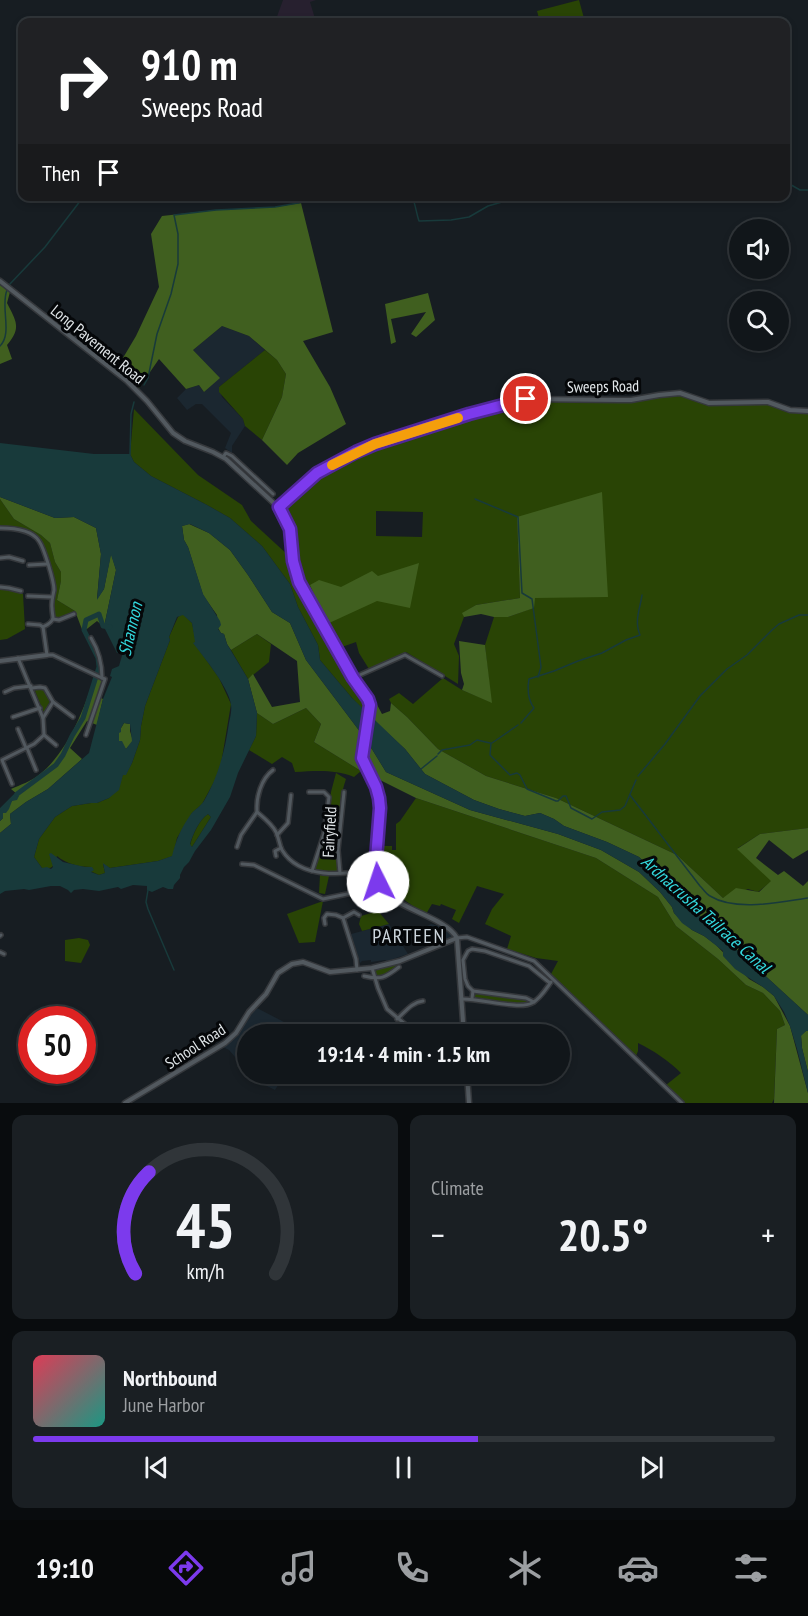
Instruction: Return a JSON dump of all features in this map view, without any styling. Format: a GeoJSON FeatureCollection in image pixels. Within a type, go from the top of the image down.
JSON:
{"type":"FeatureCollection","features":[{"type":"Feature","properties":{"kind":"street","name":"Long Pavement Road"},"geometry":{"type":"LineString","coordinates":[[0,281],[127,381],[147,400],[173,433],[185,441],[223,457],[279,507],[290,529],[293,561],[299,582],[370,705],[362,754],[363,762],[379,798],[376,870],[381,888]]}},
{"type":"Feature","properties":{"kind":"street","name":"Sweeps Road"},"geometry":{"type":"LineString","coordinates":[[279,507],[317,473],[356,452],[469,414],[526,399],[625,400],[680,393],[709,403],[768,402],[790,410],[808,411]]}},
{"type":"Feature","properties":{"kind":"street"},"geometry":{"type":"LineString","coordinates":[[223,457],[226,453],[232,456],[273,494]]}},
{"type":"Feature","properties":{"kind":"street"},"geometry":{"type":"LineString","coordinates":[[0,528],[26,532],[39,540],[52,577],[53,619],[43,627],[28,624]]}},
{"type":"Feature","properties":{"kind":"street"},"geometry":{"type":"LineString","coordinates":[[0,558],[9,557],[23,561]]}},
{"type":"Feature","properties":{"kind":"street"},"geometry":{"type":"LineString","coordinates":[[28,565],[47,564]]}},
{"type":"Feature","properties":{"kind":"street"},"geometry":{"type":"LineString","coordinates":[[0,587],[21,591]]}},
{"type":"Feature","properties":{"kind":"street"},"geometry":{"type":"LineString","coordinates":[[28,596],[52,597]]}},
{"type":"Feature","properties":{"kind":"street"},"geometry":{"type":"LineString","coordinates":[[53,619],[59,620],[74,614]]}},
{"type":"Feature","properties":{"kind":"street"},"geometry":{"type":"LineString","coordinates":[[43,627],[46,655]]}},
{"type":"Feature","properties":{"kind":"street"},"geometry":{"type":"LineString","coordinates":[[86,735],[105,679],[102,678],[100,656],[91,638]]}},
{"type":"Feature","properties":{"kind":"street"},"geometry":{"type":"LineString","coordinates":[[0,661],[53,655],[102,678]]}},
{"type":"Feature","properties":{"kind":"street"},"geometry":{"type":"LineString","coordinates":[[353,678],[405,655],[442,676]]}},
{"type":"Feature","properties":{"kind":"street"},"geometry":{"type":"LineString","coordinates":[[2,760],[34,744],[44,735],[44,718],[18,658]]}},
{"type":"Feature","properties":{"kind":"street"},"geometry":{"type":"LineString","coordinates":[[5,692],[14,688],[45,688],[53,702],[73,717]]}},
{"type":"Feature","properties":{"kind":"street"},"geometry":{"type":"LineString","coordinates":[[44,718],[53,702]]}},
{"type":"Feature","properties":{"kind":"street"},"geometry":{"type":"LineString","coordinates":[[13,717],[40,708]]}},
{"type":"Feature","properties":{"kind":"street"},"geometry":{"type":"LineString","coordinates":[[18,729],[36,770]]}},
{"type":"Feature","properties":{"kind":"street"},"geometry":{"type":"LineString","coordinates":[[44,735],[56,745]]}},
{"type":"Feature","properties":{"kind":"street"},"geometry":{"type":"LineString","coordinates":[[0,755],[12,784]]}},
{"type":"Feature","properties":{"kind":"street"},"geometry":{"type":"LineString","coordinates":[[237,847],[241,835],[257,812],[260,788],[267,774],[273,770]]}},
{"type":"Feature","properties":{"kind":"street","name":"Fairyfield"},"geometry":{"type":"LineString","coordinates":[[309,792],[324,792],[328,797],[324,834],[312,871]]}},
{"type":"Feature","properties":{"kind":"street","name":"Fairyfield"},"geometry":{"type":"LineString","coordinates":[[340,873],[338,850],[344,792]]}},
{"type":"Feature","properties":{"kind":"street"},"geometry":{"type":"LineString","coordinates":[[277,835],[288,823],[291,795]]}},
{"type":"Feature","properties":{"kind":"street"},"geometry":{"type":"LineString","coordinates":[[257,812],[268,821],[277,835],[281,848],[275,851],[276,856]]}},
{"type":"Feature","properties":{"kind":"street","name":"Fairyfield"},"geometry":{"type":"LineString","coordinates":[[281,848],[290,860],[312,871],[340,873],[376,870]]}},
{"type":"Feature","properties":{"kind":"street"},"geometry":{"type":"LineString","coordinates":[[242,864],[254,865],[323,899],[381,888],[404,905],[454,932],[458,938],[463,1024]]}},
{"type":"Feature","properties":{"kind":"street"},"geometry":{"type":"LineString","coordinates":[[343,918],[354,912],[359,915]]}},
{"type":"Feature","properties":{"kind":"street"},"geometry":{"type":"LineString","coordinates":[[325,924],[324,918],[327,914],[343,918],[356,959],[357,970]]}},
{"type":"Feature","properties":{"kind":"street"},"geometry":{"type":"LineString","coordinates":[[458,938],[467,937],[534,962],[682,1103]]}},
{"type":"Feature","properties":{"kind":"street","name":"School Road"},"geometry":{"type":"LineString","coordinates":[[125,1103],[225,1043],[236,1033],[249,1012],[266,994],[278,973],[292,964],[303,962],[330,972],[372,968],[400,961],[458,938]]}},
{"type":"Feature","properties":{"kind":"street"},"geometry":{"type":"LineString","coordinates":[[534,1002],[526,998],[473,991],[465,978],[463,960],[468,951],[482,950],[529,966],[552,981]]}},
{"type":"Feature","properties":{"kind":"street"},"geometry":{"type":"LineString","coordinates":[[364,976],[376,979],[389,975],[399,967]]}},
{"type":"Feature","properties":{"kind":"street"},"geometry":{"type":"LineString","coordinates":[[372,968],[387,1009],[404,1024]]}},
{"type":"Feature","properties":{"kind":"street"},"geometry":{"type":"LineString","coordinates":[[461,999],[519,1005],[534,1002],[552,981]]}},
{"type":"Feature","properties":{"kind":"street"},"geometry":{"type":"LineString","coordinates":[[472,999],[473,991]]}},
{"type":"Feature","properties":{"kind":"street"},"geometry":{"type":"LineString","coordinates":[[398,1019],[418,1001],[423,1001]]}},
{"type":"Feature","properties":{"kind":"street"},"geometry":{"type":"LineString","coordinates":[[468,1084],[469,1103]]}},
{"type":"Feature","properties":{"kind":"shaded area"},"geometry":{"type":"Polygon","coordinates":[[[283,0],[316,0],[310,2],[315,18],[276,18],[283,0]]]}},
{"type":"Feature","properties":{"kind":"shaded area"},"geometry":{"type":"Polygon","coordinates":[[[222,326],[249,336],[265,350],[219,387],[222,397],[243,419],[245,426],[232,446],[232,453],[225,448],[231,433],[202,404],[196,404],[187,410],[177,398],[186,389],[199,385],[204,392],[219,378],[193,350],[222,326]]]}},
{"type":"Feature","properties":{"kind":"shaded area"},"geometry":{"type":"Polygon","coordinates":[[[389,924],[408,954],[387,961],[371,962],[371,960],[360,963],[351,934],[389,924]]]}},
{"type":"Feature","properties":{"kind":"shaded area"},"geometry":{"type":"Polygon","coordinates":[[[431,924],[443,927],[455,936],[438,945],[425,927],[431,924]]]}},
{"type":"Feature","properties":{"kind":"shaded area"},"geometry":{"type":"Polygon","coordinates":[[[255,1007],[288,1024],[244,1024],[255,1007]]]}},
{"type":"Feature","properties":{"kind":"shaded area"},"geometry":{"type":"Polygon","coordinates":[[[237,1036],[237,1059],[229,1050],[223,1047],[237,1036]]]}},
{"type":"Feature","properties":{"kind":"shaded area"},"geometry":{"type":"Polygon","coordinates":[[[263,1084],[279,1084],[275,1090],[263,1084]]]}},
{"type":"Feature","properties":{"kind":"green space"},"geometry":{"type":"Polygon","coordinates":[[[579,0],[584,18],[539,18],[537,11],[579,0]]]}},
{"type":"Feature","properties":{"kind":"green space"},"geometry":{"type":"Polygon","coordinates":[[[301,203],[333,332],[303,341],[330,387],[346,424],[298,453],[287,465],[262,440],[282,397],[286,374],[277,360],[249,336],[222,326],[193,350],[220,378],[204,392],[199,385],[186,389],[159,359],[139,388],[117,368],[136,336],[159,287],[151,234],[162,216],[301,203]]]}},
{"type":"Feature","properties":{"kind":"green space"},"geometry":{"type":"Polygon","coordinates":[[[0,285],[10,292],[7,303],[16,329],[7,345],[12,359],[0,364],[0,285]]]}},
{"type":"Feature","properties":{"kind":"green space"},"geometry":{"type":"Polygon","coordinates":[[[428,293],[435,320],[416,337],[411,334],[426,312],[391,319],[396,342],[391,344],[385,304],[428,293]]]}},
{"type":"Feature","properties":{"kind":"green space"},"geometry":{"type":"Polygon","coordinates":[[[265,350],[277,360],[286,374],[282,397],[262,440],[245,426],[243,419],[219,392],[219,387],[265,350]]]}},
{"type":"Feature","properties":{"kind":"green space"},"geometry":{"type":"Polygon","coordinates":[[[679,395],[715,406],[762,403],[790,411],[808,413],[808,828],[760,834],[738,848],[772,881],[758,892],[748,889],[723,898],[677,855],[556,798],[486,776],[438,749],[391,703],[389,699],[399,693],[413,704],[443,678],[462,690],[491,702],[485,645],[494,617],[508,617],[533,608],[517,517],[520,598],[476,605],[463,613],[464,617],[454,644],[459,656],[458,684],[406,652],[369,669],[359,653],[356,642],[339,648],[301,578],[295,528],[284,507],[307,484],[360,452],[419,431],[528,401],[614,401],[679,395]],[[376,511],[376,536],[422,537],[423,512],[376,511]]]}},
{"type":"Feature","properties":{"kind":"green space"},"geometry":{"type":"Polygon","coordinates":[[[134,409],[198,475],[242,505],[251,521],[289,556],[293,576],[300,592],[352,685],[368,706],[368,715],[320,660],[318,645],[298,607],[290,584],[262,546],[230,518],[151,476],[134,462],[130,454],[134,409]]]}},
{"type":"Feature","properties":{"kind":"green space"},"geometry":{"type":"Polygon","coordinates":[[[602,492],[608,597],[535,598],[534,608],[508,617],[481,614],[464,617],[462,613],[476,605],[520,598],[517,517],[602,492]]]}},
{"type":"Feature","properties":{"kind":"green space"},"geometry":{"type":"Polygon","coordinates":[[[0,497],[55,518],[74,517],[96,528],[101,554],[97,599],[104,589],[111,553],[116,570],[104,627],[97,621],[83,632],[75,611],[57,600],[61,572],[55,562],[50,543],[14,519],[0,497]]]}},
{"type":"Feature","properties":{"kind":"green space"},"geometry":{"type":"Polygon","coordinates":[[[0,499],[14,519],[50,543],[55,562],[61,572],[57,600],[75,611],[55,617],[53,605],[55,584],[42,542],[37,536],[27,531],[0,527],[0,499]]]}},
{"type":"Feature","properties":{"kind":"green space"},"geometry":{"type":"Polygon","coordinates":[[[189,524],[209,533],[230,550],[272,612],[290,623],[306,660],[367,741],[386,772],[470,810],[558,834],[601,850],[639,872],[660,892],[674,913],[692,930],[716,945],[749,979],[774,996],[790,1026],[808,1093],[808,1103],[774,1103],[777,1029],[785,1025],[780,1011],[763,993],[746,985],[718,959],[676,926],[658,897],[596,858],[416,798],[374,777],[366,768],[361,771],[314,742],[321,724],[306,708],[273,724],[257,713],[248,679],[253,674],[272,707],[300,702],[297,661],[257,634],[231,650],[224,634],[218,628],[217,615],[203,595],[184,540],[182,526],[189,524]]]}},
{"type":"Feature","properties":{"kind":"green space"},"geometry":{"type":"Polygon","coordinates":[[[419,563],[410,608],[377,601],[327,624],[310,585],[319,580],[341,587],[372,571],[378,576],[419,563]]]}},
{"type":"Feature","properties":{"kind":"green space"},"geometry":{"type":"Polygon","coordinates":[[[0,588],[23,594],[25,629],[7,639],[0,640],[0,588]]]}},
{"type":"Feature","properties":{"kind":"green space"},"geometry":{"type":"Polygon","coordinates":[[[183,614],[192,623],[197,647],[219,678],[231,704],[221,764],[202,804],[192,813],[177,838],[173,856],[158,861],[110,868],[103,864],[105,873],[99,875],[90,871],[92,867],[73,864],[57,856],[52,866],[42,868],[34,857],[39,839],[55,817],[72,806],[97,803],[109,798],[123,775],[126,774],[140,740],[145,706],[170,640],[169,637],[178,617],[183,614]]]}},
{"type":"Feature","properties":{"kind":"green space"},"geometry":{"type":"Polygon","coordinates":[[[257,634],[271,644],[269,662],[248,679],[231,650],[257,634]]]}},
{"type":"Feature","properties":{"kind":"green space"},"geometry":{"type":"Polygon","coordinates":[[[459,641],[485,645],[492,703],[462,690],[464,684],[459,641]]]}},
{"type":"Feature","properties":{"kind":"green space"},"geometry":{"type":"Polygon","coordinates":[[[95,673],[101,676],[102,683],[97,696],[103,699],[97,725],[87,721],[70,748],[82,759],[48,789],[10,814],[11,824],[0,833],[3,813],[17,794],[11,789],[37,776],[59,754],[75,728],[95,673]]]}},
{"type":"Feature","properties":{"kind":"green space"},"geometry":{"type":"Polygon","coordinates":[[[38,688],[44,690],[50,701],[44,713],[35,691],[38,688]]]}},
{"type":"Feature","properties":{"kind":"green space"},"geometry":{"type":"Polygon","coordinates":[[[374,699],[382,714],[390,711],[391,703],[438,749],[486,776],[556,798],[677,855],[723,898],[736,888],[759,892],[771,881],[737,849],[760,834],[808,828],[808,850],[793,859],[769,840],[756,858],[778,875],[784,871],[803,886],[808,881],[808,1015],[639,857],[564,826],[540,813],[525,816],[474,800],[425,774],[405,749],[370,717],[373,706],[371,700],[374,699]]]}},
{"type":"Feature","properties":{"kind":"green space"},"geometry":{"type":"Polygon","coordinates":[[[306,708],[321,724],[314,742],[361,771],[354,777],[332,772],[295,772],[292,763],[282,757],[272,764],[249,750],[256,736],[257,713],[273,724],[306,708]]]}},
{"type":"Feature","properties":{"kind":"green space"},"geometry":{"type":"Polygon","coordinates":[[[124,723],[130,724],[133,741],[126,749],[118,741],[119,732],[124,723]]]}},
{"type":"Feature","properties":{"kind":"green space"},"geometry":{"type":"Polygon","coordinates":[[[336,773],[346,779],[339,813],[337,872],[320,871],[315,869],[315,865],[326,835],[331,792],[336,773]]]}},
{"type":"Feature","properties":{"kind":"green space"},"geometry":{"type":"Polygon","coordinates":[[[416,798],[596,858],[658,897],[676,926],[718,959],[746,985],[763,993],[780,1011],[785,1025],[777,1029],[772,1103],[685,1103],[666,1085],[681,1073],[661,1056],[638,1043],[636,1056],[551,974],[558,961],[536,958],[507,949],[511,936],[485,924],[492,909],[504,894],[477,886],[459,923],[452,919],[456,910],[441,904],[440,906],[432,904],[426,914],[399,895],[392,888],[383,870],[379,846],[392,846],[392,850],[396,850],[396,824],[416,798]]]}},
{"type":"Feature","properties":{"kind":"green space"},"geometry":{"type":"Polygon","coordinates":[[[208,814],[211,817],[192,847],[190,845],[195,832],[208,814]]]}},
{"type":"Feature","properties":{"kind":"green space"},"geometry":{"type":"Polygon","coordinates":[[[320,875],[329,876],[325,894],[319,893],[320,875]]]}},
{"type":"Feature","properties":{"kind":"green space"},"geometry":{"type":"Polygon","coordinates":[[[323,901],[315,942],[299,943],[287,914],[323,901]]]}},
{"type":"Feature","properties":{"kind":"green space"},"geometry":{"type":"Polygon","coordinates":[[[378,911],[389,924],[362,931],[359,924],[361,916],[378,911]]]}},
{"type":"Feature","properties":{"kind":"green space"},"geometry":{"type":"Polygon","coordinates":[[[79,938],[88,940],[90,945],[81,963],[65,961],[65,940],[79,938]]]}},
{"type":"Feature","properties":{"kind":"green space"},"geometry":{"type":"Polygon","coordinates":[[[402,962],[387,973],[376,975],[377,969],[402,962]]]}},
{"type":"Feature","properties":{"kind":"green space"},"geometry":{"type":"Polygon","coordinates":[[[476,994],[528,1001],[518,1004],[474,997],[476,994]]]}},
{"type":"Feature","properties":{"kind":"green space"},"geometry":{"type":"Polygon","coordinates":[[[808,1031],[808,1072],[801,1035],[808,1031]]]}},
{"type":"Feature","properties":{"kind":"water","name":"Shannon"},"geometry":{"type":"Polygon","coordinates":[[[0,443],[94,454],[130,454],[134,462],[151,476],[230,518],[262,546],[290,584],[298,607],[318,645],[320,660],[352,698],[405,749],[425,774],[474,800],[525,816],[540,813],[564,826],[639,857],[808,1015],[808,1031],[801,1036],[808,1072],[808,1093],[790,1026],[774,996],[735,969],[723,956],[723,951],[682,923],[660,892],[639,872],[601,850],[558,834],[470,810],[386,772],[367,741],[306,660],[290,623],[272,612],[230,550],[209,533],[190,524],[182,526],[184,540],[203,594],[220,621],[221,625],[218,629],[224,634],[227,644],[248,679],[257,713],[256,736],[238,773],[230,797],[211,830],[184,867],[173,889],[163,887],[152,892],[147,890],[147,886],[133,885],[121,889],[118,887],[99,891],[74,890],[71,893],[60,886],[51,886],[5,891],[0,894],[0,833],[11,824],[10,814],[48,789],[89,753],[103,699],[112,677],[110,676],[112,669],[119,666],[123,652],[117,653],[104,627],[116,570],[111,555],[104,589],[97,600],[101,554],[96,528],[74,517],[55,518],[0,497],[0,443]],[[183,615],[177,617],[145,706],[140,740],[132,763],[126,775],[123,775],[119,790],[109,798],[97,803],[72,806],[55,817],[39,839],[34,857],[42,868],[51,869],[53,867],[49,854],[51,853],[63,862],[92,867],[94,870],[91,872],[99,875],[105,873],[103,863],[110,868],[158,861],[172,856],[184,824],[209,792],[223,754],[231,705],[226,690],[193,643],[195,642],[192,623],[183,615]],[[124,723],[119,733],[119,741],[122,741],[126,749],[132,741],[130,724],[124,723]],[[208,814],[199,823],[193,836],[190,844],[192,847],[211,817],[208,814]]]}},
{"type":"Feature","properties":{"kind":"water"},"geometry":{"type":"Polygon","coordinates":[[[15,793],[19,796],[17,800],[12,801],[0,821],[0,808],[15,793]]]}},
{"type":"Feature","properties":{"kind":"waterway"},"geometry":{"type":"LineString","coordinates":[[790,184],[800,190],[808,190]]}},
{"type":"Feature","properties":{"kind":"waterway"},"geometry":{"type":"LineString","coordinates":[[9,285],[45,247],[80,201]]}},
{"type":"Feature","properties":{"kind":"waterway"},"geometry":{"type":"LineString","coordinates":[[144,385],[148,378],[157,334],[171,294],[178,264],[178,234],[174,215],[275,207],[309,201]]}},
{"type":"Feature","properties":{"kind":"waterway"},"geometry":{"type":"LineString","coordinates":[[413,201],[419,221],[469,217],[502,201]]}},
{"type":"Feature","properties":{"kind":"waterway"},"geometry":{"type":"LineString","coordinates":[[0,346],[6,334],[5,297],[7,290]]}},
{"type":"Feature","properties":{"kind":"waterway"},"geometry":{"type":"LineString","coordinates":[[130,455],[131,414],[134,402]]}},
{"type":"Feature","properties":{"kind":"waterway"},"geometry":{"type":"LineString","coordinates":[[475,499],[518,517],[522,593],[532,599],[541,667],[538,677]]}},
{"type":"Feature","properties":{"kind":"waterway"},"geometry":{"type":"LineString","coordinates":[[521,723],[534,708],[528,694],[529,679],[602,653],[640,635],[637,620],[642,595]]}},
{"type":"Feature","properties":{"kind":"waterway"},"geometry":{"type":"LineString","coordinates":[[17,794],[56,765],[83,718],[99,667],[98,658],[84,630],[86,620],[99,614],[103,626],[110,627]]}},
{"type":"Feature","properties":{"kind":"waterway"},"geometry":{"type":"LineString","coordinates":[[638,776],[700,696],[727,669],[747,655],[779,624],[799,615],[808,615]]}},
{"type":"Feature","properties":{"kind":"waterway"},"geometry":{"type":"LineString","coordinates":[[492,743],[518,725]]}},
{"type":"Feature","properties":{"kind":"waterway"},"geometry":{"type":"LineString","coordinates":[[438,754],[442,750],[470,745],[477,740],[490,743]]}},
{"type":"Feature","properties":{"kind":"waterway"},"geometry":{"type":"LineString","coordinates":[[491,743],[490,755],[510,775],[517,773],[520,775],[527,789],[556,801],[566,796],[571,808],[592,819],[602,812],[620,810],[625,806],[636,780]]}},
{"type":"Feature","properties":{"kind":"waterway"},"geometry":{"type":"LineString","coordinates":[[421,769],[437,756]]}},
{"type":"Feature","properties":{"kind":"waterway","name":"Ardnacrusha Tailrace Canal"},"geometry":{"type":"LineString","coordinates":[[630,795],[710,896],[732,904],[745,905],[808,898]]}},
{"type":"Feature","properties":{"kind":"waterway"},"geometry":{"type":"LineString","coordinates":[[148,890],[146,902],[148,909],[174,970]]}},
{"type":"Feature","properties":{"kind":"slow traffic"},"geometry":{"type":"LineString","coordinates":[[332,465],[375,444],[458,418]]}},
{"type":"Feature","properties":{"kind":"district","name":"PARTEEN"},"geometry":{"type":"Point","coordinates":[409,936]}},
{"type":"Feature","properties":{"kind":"route"},"geometry":{"type":"LineString","coordinates":[[378,882],[376,859],[379,798],[362,758],[370,705],[299,582],[293,561],[290,529],[279,507],[317,473],[356,452],[469,414],[526,399]]}}]}
